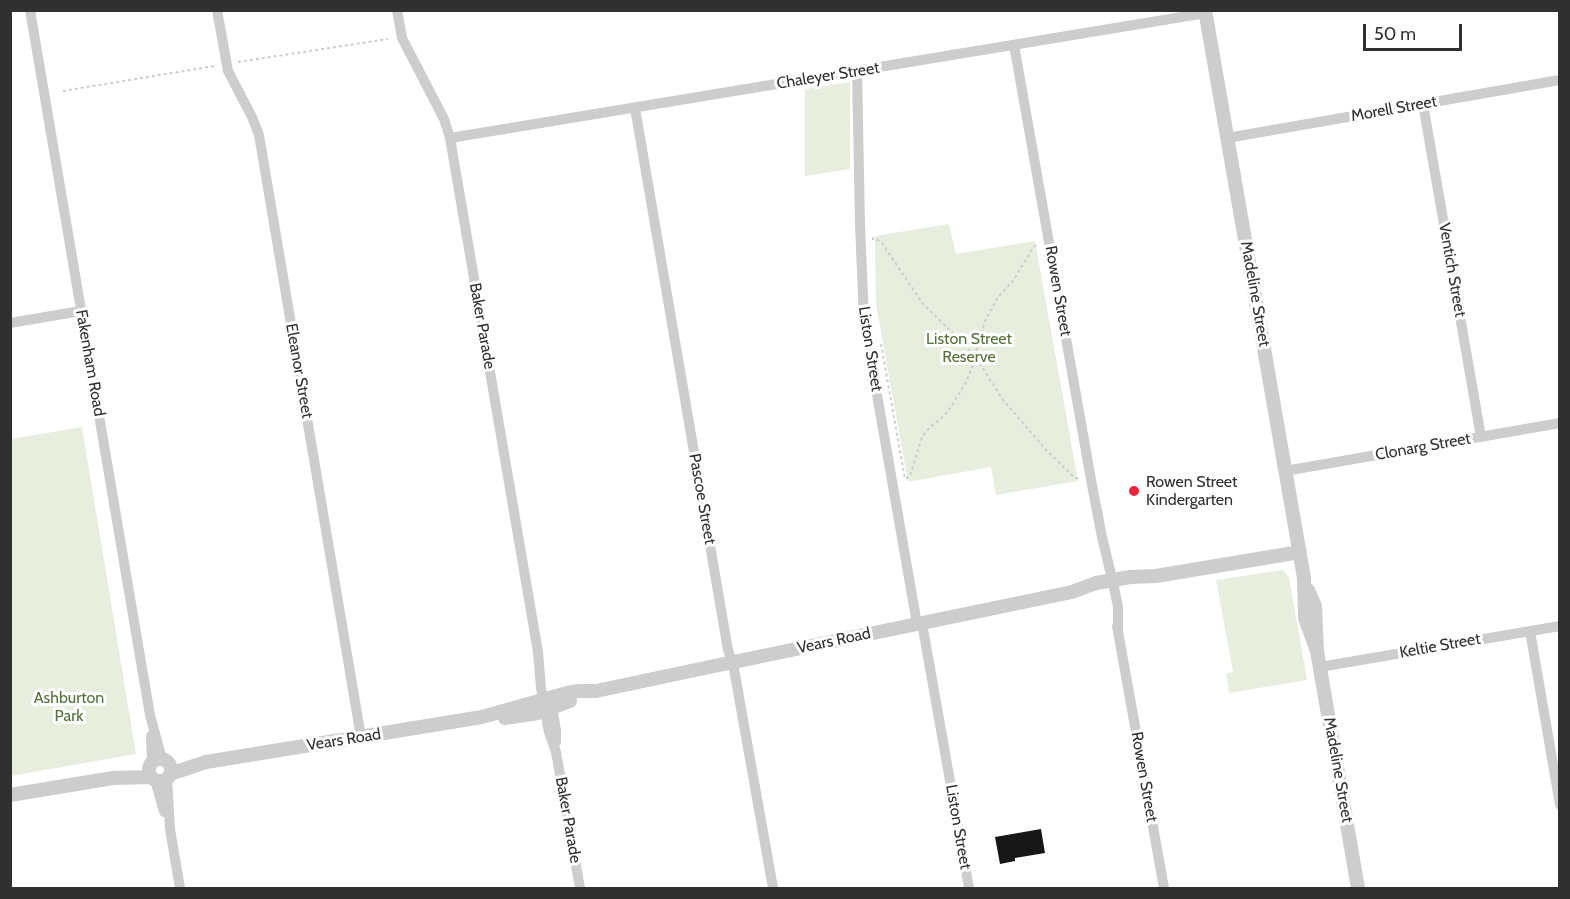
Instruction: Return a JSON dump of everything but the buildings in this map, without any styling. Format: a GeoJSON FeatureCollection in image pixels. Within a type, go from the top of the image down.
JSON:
{"type":"FeatureCollection","features":[{"type":"Feature","properties":{"kind":"street","name":"Fakenham Road"},"geometry":{"type":"LineString","coordinates":[[30,10],[180,888]]}},
{"type":"Feature","properties":{"kind":"street","name":"Eleanor Street"},"geometry":{"type":"LineString","coordinates":[[217,10],[228,71],[259,135],[361,737]]}},
{"type":"Feature","properties":{"kind":"street","name":"Baker Parade"},"geometry":{"type":"LineString","coordinates":[[397,10],[402,38],[444,119],[450,138],[538,652],[548,704],[556,730],[556,752],[580,888]]}},
{"type":"Feature","properties":{"kind":"street","name":"Chaleyer Street"},"geometry":{"type":"LineString","coordinates":[[450,138],[1205,12]]}},
{"type":"Feature","properties":{"kind":"street","name":"Madeline Street"},"geometry":{"type":"LineString","coordinates":[[1205,12],[1299,552],[1304,578],[1315,606],[1317,651],[1358,888]]}},
{"type":"Feature","properties":{"kind":"street","name":"Rowen Street"},"geometry":{"type":"LineString","coordinates":[[1014,45],[1102,537],[1104,568],[1118,607],[1118,631],[1164,888]]}},
{"type":"Feature","properties":{"kind":"street","name":"Liston Street"},"geometry":{"type":"LineString","coordinates":[[857,71],[864,320],[969,888]]}},
{"type":"Feature","properties":{"kind":"street","name":"Morell Street"},"geometry":{"type":"LineString","coordinates":[[1227,138],[1560,80]]}},
{"type":"Feature","properties":{"kind":"street","name":"Ventich Street"},"geometry":{"type":"LineString","coordinates":[[1423,104],[1481,436]]}},
{"type":"Feature","properties":{"kind":"street","name":"Pascoe Street"},"geometry":{"type":"LineString","coordinates":[[635,108],[726,638],[734,669],[773,888]]}},
{"type":"Feature","properties":{"kind":"street"},"geometry":{"type":"LineString","coordinates":[[10,323],[81,311]]}},
{"type":"Feature","properties":{"kind":"street","name":"Clonarg Street"},"geometry":{"type":"LineString","coordinates":[[1286,471],[1560,423]]}},
{"type":"Feature","properties":{"kind":"street","name":"Vears Road"},"geometry":{"type":"LineString","coordinates":[[10,795],[482,717],[532,704],[548,704],[579,691],[596,691],[1072,592],[1095,591],[1110,584],[1131,584],[1156,576],[1299,552]]}},
{"type":"Feature","properties":{"kind":"street","name":"Keltie Street"},"geometry":{"type":"LineString","coordinates":[[1320,667],[1560,626]]}},
{"type":"Feature","properties":{"kind":"street"},"geometry":{"type":"LineString","coordinates":[[1530,631],[1560,806]]}},
{"type":"Feature","properties":{"kind":"path"},"geometry":{"type":"LineString","coordinates":[[873,249],[873,238],[882,243],[923,304],[975,356],[1003,400],[1048,452],[1079,479]]}},
{"type":"Feature","properties":{"kind":"path"},"geometry":{"type":"LineString","coordinates":[[881,339],[906,479],[910,476],[922,437],[951,407],[970,374],[985,321],[998,297],[1013,281],[1037,245]]}},
{"type":"Feature","properties":{"kind":"green space"},"geometry":{"type":"Polygon","coordinates":[[[850,82],[850,169],[805,176],[805,89],[850,82]]]}},
{"type":"Feature","properties":{"kind":"green space","name":"Liston Street Reserve"},"geometry":{"type":"Polygon","coordinates":[[[949,224],[956,254],[1035,241],[1078,481],[996,495],[991,467],[908,482],[876,304],[875,236],[949,224]]]}},
{"type":"Feature","properties":{"kind":"green space","name":"Ashburton Park"},"geometry":{"type":"Polygon","coordinates":[[[82,427],[136,754],[11,776],[11,439],[82,427]]]}},
{"type":"Feature","properties":{"kind":"green space"},"geometry":{"type":"Polygon","coordinates":[[[1283,570],[1289,577],[1307,680],[1229,693],[1226,673],[1233,672],[1216,580],[1283,570]]]}},
{"type":"Feature","properties":{"kind":"place","name":"Rowen Street Kindergarten"},"geometry":{"type":"Point","coordinates":[1134,491]}}]}
